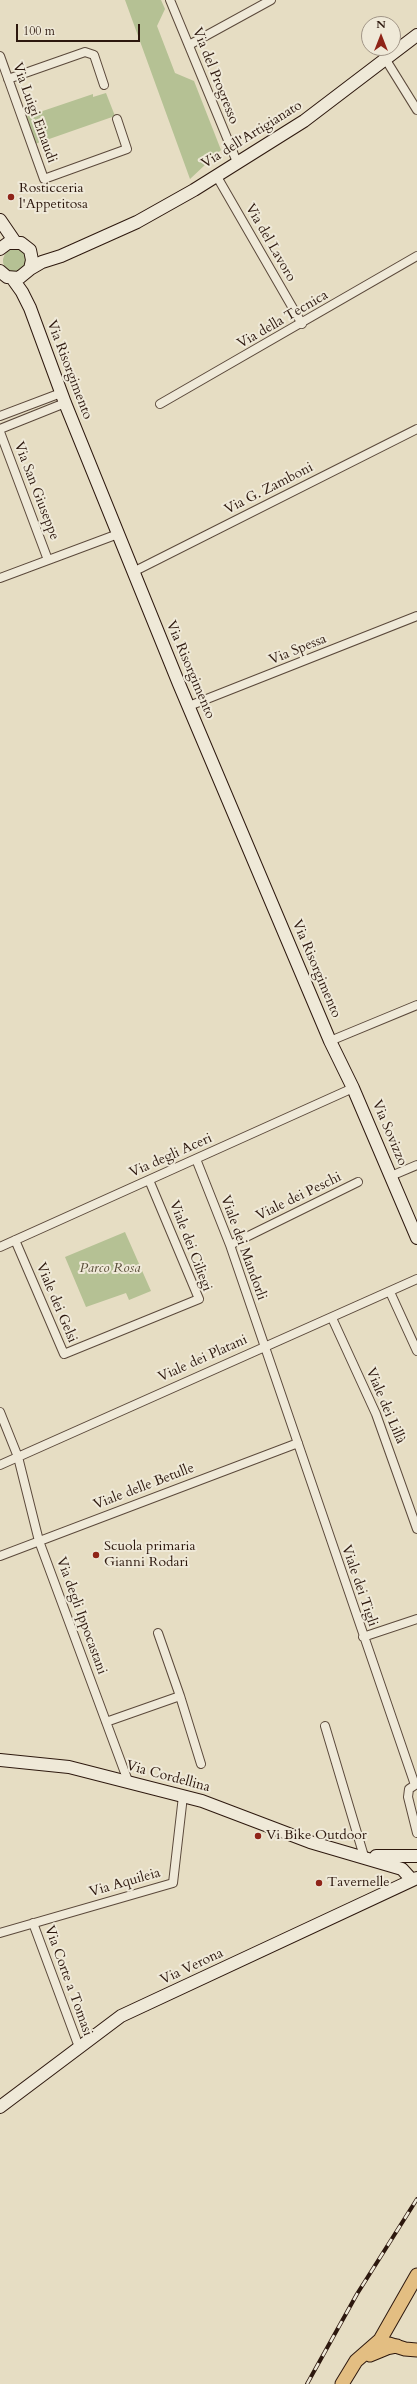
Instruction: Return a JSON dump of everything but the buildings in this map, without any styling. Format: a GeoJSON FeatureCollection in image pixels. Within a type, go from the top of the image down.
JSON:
{"type":"FeatureCollection","features":[{"type":"Feature","properties":{"kind":"main road"},"geometry":{"type":"LineString","coordinates":[[342,2384],[349,2370],[380,2340],[417,2277]]}},
{"type":"Feature","properties":{"kind":"main road"},"geometry":{"type":"LineString","coordinates":[[380,2340],[397,2346],[417,2350]]}},
{"type":"Feature","properties":{"kind":"main road"},"geometry":{"type":"LineString","coordinates":[[349,2370],[379,2350],[397,2346]]}},
{"type":"Feature","properties":{"kind":"street","name":"Via del Progresso"},"geometry":{"type":"LineString","coordinates":[[170,0],[237,162]]}},
{"type":"Feature","properties":{"kind":"street"},"geometry":{"type":"LineString","coordinates":[[189,45],[271,0]]}},
{"type":"Feature","properties":{"kind":"street","name":"Via dell'Artigianato"},"geometry":{"type":"LineString","coordinates":[[28,272],[42,262],[61,256],[166,206],[304,121],[417,35]]}},
{"type":"Feature","properties":{"kind":"street"},"geometry":{"type":"LineString","coordinates":[[8,79],[85,52],[94,55],[104,84]]}},
{"type":"Feature","properties":{"kind":"street","name":"Via Luigi Einaudi"},"geometry":{"type":"LineString","coordinates":[[0,56],[44,179],[127,149],[117,119]]}},
{"type":"Feature","properties":{"kind":"street"},"geometry":{"type":"LineString","coordinates":[[386,60],[417,110]]}},
{"type":"Feature","properties":{"kind":"street","name":"Via del Lavoro"},"geometry":{"type":"LineString","coordinates":[[216,175],[302,324]]}},
{"type":"Feature","properties":{"kind":"street"},"geometry":{"type":"LineString","coordinates":[[0,220],[16,242]]}},
{"type":"Feature","properties":{"kind":"street"},"geometry":{"type":"LineString","coordinates":[[0,224],[0,248]]}},
{"type":"Feature","properties":{"kind":"street","name":"Via dell'Artigianato"},"geometry":{"type":"LineString","coordinates":[[30,250],[41,253],[91,241]]}},
{"type":"Feature","properties":{"kind":"street"},"geometry":{"type":"LineString","coordinates":[[0,248],[8,243],[16,242],[21,243],[30,250],[32,260],[25,285],[30,308]]}},
{"type":"Feature","properties":{"kind":"street","name":"Via della Tecnica"},"geometry":{"type":"LineString","coordinates":[[160,404],[302,324],[417,256]]}},
{"type":"Feature","properties":{"kind":"street"},"geometry":{"type":"LineString","coordinates":[[28,272],[5,276],[30,308]]}},
{"type":"Feature","properties":{"kind":"street","name":"Via Risorgimento"},"geometry":{"type":"LineString","coordinates":[[30,308],[63,398],[133,572],[330,1041]]}},
{"type":"Feature","properties":{"kind":"street"},"geometry":{"type":"LineString","coordinates":[[0,416],[63,398]]}},
{"type":"Feature","properties":{"kind":"street"},"geometry":{"type":"LineString","coordinates":[[0,429],[63,398]]}},
{"type":"Feature","properties":{"kind":"street","name":"Via G. Zamboni"},"geometry":{"type":"LineString","coordinates":[[133,572],[417,429]]}},
{"type":"Feature","properties":{"kind":"street","name":"Via San Giuseppe"},"geometry":{"type":"LineString","coordinates":[[0,432],[48,560]]}},
{"type":"Feature","properties":{"kind":"street"},"geometry":{"type":"LineString","coordinates":[[0,578],[118,534]]}},
{"type":"Feature","properties":{"kind":"street","name":"Via Spessa"},"geometry":{"type":"LineString","coordinates":[[189,706],[417,616]]}},
{"type":"Feature","properties":{"kind":"street"},"geometry":{"type":"LineString","coordinates":[[330,1041],[417,1005]]}},
{"type":"Feature","properties":{"kind":"street","name":"Via Sovizzo"},"geometry":{"type":"LineString","coordinates":[[330,1041],[354,1088],[417,1238]]}},
{"type":"Feature","properties":{"kind":"street","name":"Via degli Aceri"},"geometry":{"type":"LineString","coordinates":[[0,1247],[354,1088]]}},
{"type":"Feature","properties":{"kind":"street","name":"Viale dei Mandorli"},"geometry":{"type":"LineString","coordinates":[[196,1159],[230,1245],[264,1346]]}},
{"type":"Feature","properties":{"kind":"street"},"geometry":{"type":"LineString","coordinates":[[391,1176],[417,1165]]}},
{"type":"Feature","properties":{"kind":"street","name":"Viale dei Ciliegi"},"geometry":{"type":"LineString","coordinates":[[130,1326],[199,1299],[149,1180]]}},
{"type":"Feature","properties":{"kind":"street","name":"Viale dei Peschi"},"geometry":{"type":"LineString","coordinates":[[230,1245],[358,1182]]}},
{"type":"Feature","properties":{"kind":"street","name":"Viale dei Gelsi"},"geometry":{"type":"LineString","coordinates":[[15,1240],[64,1354],[130,1326]]}},
{"type":"Feature","properties":{"kind":"street","name":"Viale dei Platani"},"geometry":{"type":"LineString","coordinates":[[0,1465],[417,1279]]}},
{"type":"Feature","properties":{"kind":"street"},"geometry":{"type":"LineString","coordinates":[[390,1292],[417,1351]]}},
{"type":"Feature","properties":{"kind":"street","name":"Viale dei Lillà"},"geometry":{"type":"LineString","coordinates":[[332,1318],[376,1414],[417,1529]]}},
{"type":"Feature","properties":{"kind":"street","name":"Viale dei Tigli"},"geometry":{"type":"LineString","coordinates":[[264,1346],[363,1638],[416,1784],[409,1788],[408,1797],[417,1832]]}},
{"type":"Feature","properties":{"kind":"street","name":"Via degli Ippocastani"},"geometry":{"type":"LineString","coordinates":[[0,1412],[18,1457],[39,1541],[128,1781]]}},
{"type":"Feature","properties":{"kind":"street","name":"Viale delle Betulle"},"geometry":{"type":"LineString","coordinates":[[0,1556],[298,1443]]}},
{"type":"Feature","properties":{"kind":"street"},"geometry":{"type":"LineString","coordinates":[[363,1638],[417,1620]]}},
{"type":"Feature","properties":{"kind":"street"},"geometry":{"type":"LineString","coordinates":[[158,1633],[202,1764]]}},
{"type":"Feature","properties":{"kind":"street"},"geometry":{"type":"LineString","coordinates":[[106,1722],[180,1696]]}},
{"type":"Feature","properties":{"kind":"street"},"geometry":{"type":"LineString","coordinates":[[325,1726],[363,1854]]}},
{"type":"Feature","properties":{"kind":"street","name":"Via Cordellina"},"geometry":{"type":"LineString","coordinates":[[0,1760],[69,1768],[128,1781],[202,1801],[322,1846],[402,1869],[415,1879]]}},
{"type":"Feature","properties":{"kind":"street","name":"Via Aquileia"},"geometry":{"type":"LineString","coordinates":[[0,1933],[173,1883],[183,1796]]}},
{"type":"Feature","properties":{"kind":"street","name":"Via Cordellina"},"geometry":{"type":"LineString","coordinates":[[322,1846],[384,1858],[417,1856]]}},
{"type":"Feature","properties":{"kind":"street","name":"Via Verona"},"geometry":{"type":"LineString","coordinates":[[0,2107],[121,2016],[415,1879]]}},
{"type":"Feature","properties":{"kind":"street","name":"Via Corte a Tomasi"},"geometry":{"type":"LineString","coordinates":[[33,1924],[79,2047]]}},
{"type":"Feature","properties":{"kind":"green space"},"geometry":{"type":"Polygon","coordinates":[[[125,0],[161,0],[165,9],[157,26],[175,73],[194,81],[221,150],[190,179],[125,0]]]}},
{"type":"Feature","properties":{"kind":"green space"},"geometry":{"type":"Polygon","coordinates":[[[106,93],[115,116],[32,145],[22,118],[93,94],[93,97],[106,93]]]}},
{"type":"Feature","properties":{"kind":"green space"},"geometry":{"type":"Polygon","coordinates":[[[10,249],[20,249],[27,256],[27,266],[20,273],[10,273],[3,266],[3,256],[10,249]]]}},
{"type":"Feature","properties":{"kind":"green space","name":"Parco Rosa"},"geometry":{"type":"Polygon","coordinates":[[[125,1232],[151,1291],[129,1300],[126,1293],[86,1307],[65,1257],[125,1232]]]}},
{"type":"Feature","properties":{"kind":"railway"},"geometry":{"type":"LineString","coordinates":[[307,2384],[357,2294],[417,2199]]}},
{"type":"Feature","properties":{"kind":"place","name":"Rosticceria l'Appetitosa"},"geometry":{"type":"Point","coordinates":[11,197]}},
{"type":"Feature","properties":{"kind":"place","name":"Scuola primaria Gianni Rodari"},"geometry":{"type":"Point","coordinates":[96,1555]}},
{"type":"Feature","properties":{"kind":"place","name":"Vi Bike Outdoor"},"geometry":{"type":"Point","coordinates":[258,1836]}},
{"type":"Feature","properties":{"kind":"place","name":"Tavernelle"},"geometry":{"type":"Point","coordinates":[319,1883]}}]}
